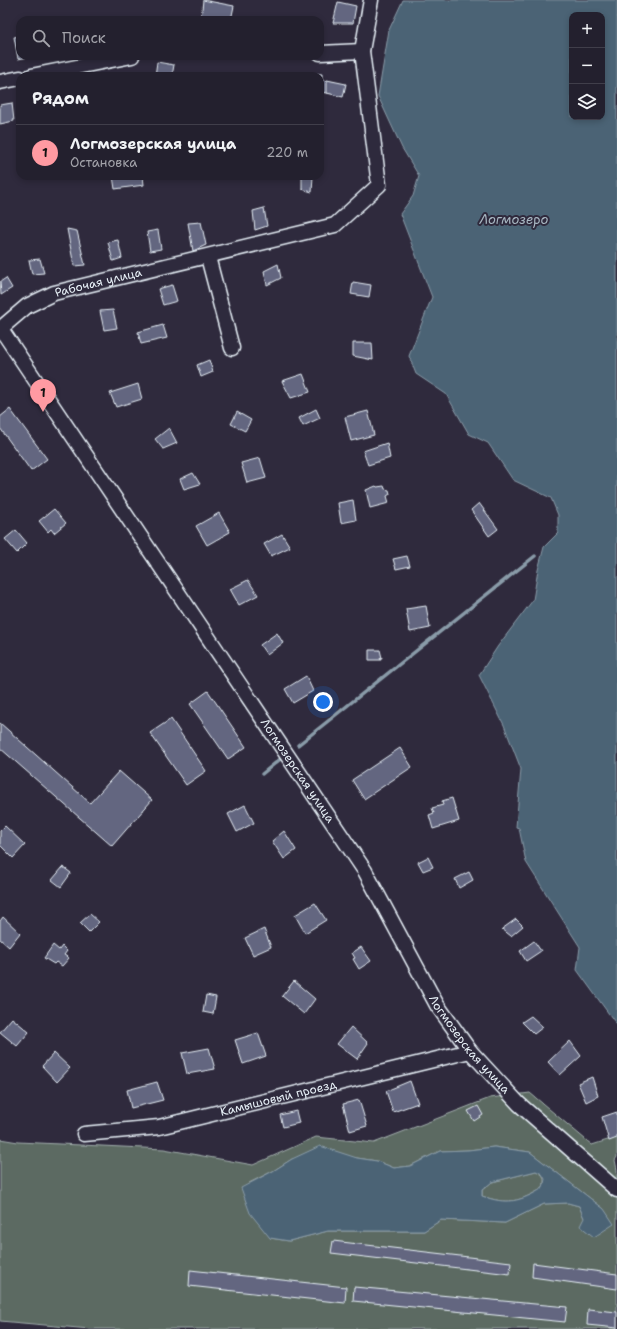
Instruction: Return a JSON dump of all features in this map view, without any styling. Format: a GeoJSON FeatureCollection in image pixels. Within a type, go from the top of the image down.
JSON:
{"type":"FeatureCollection","features":[{"type":"Feature","properties":{"kind":"street"},"geometry":{"type":"LineString","coordinates":[[324,53],[362,51],[371,0]]}},
{"type":"Feature","properties":{"kind":"street","name":"Рабочая улица"},"geometry":{"type":"LineString","coordinates":[[0,329],[27,306],[54,294],[335,225],[380,185],[362,51]]}},
{"type":"Feature","properties":{"kind":"street"},"geometry":{"type":"LineString","coordinates":[[51,72],[112,60]]}},
{"type":"Feature","properties":{"kind":"street"},"geometry":{"type":"LineString","coordinates":[[0,82],[16,79]]}},
{"type":"Feature","properties":{"kind":"street"},"geometry":{"type":"LineString","coordinates":[[208,257],[232,348]]}},
{"type":"Feature","properties":{"kind":"street","name":"Логмозерская улица"},"geometry":{"type":"LineString","coordinates":[[0,329],[365,871],[437,1005],[470,1051],[519,1104],[617,1190]]}},
{"type":"Feature","properties":{"kind":"street","name":"Камышовый проезд"},"geometry":{"type":"LineString","coordinates":[[84,1134],[159,1126],[470,1051]]}},
{"type":"Feature","properties":{"kind":"green space"},"geometry":{"type":"Polygon","coordinates":[[[530,1093],[592,1145],[617,1137],[617,1157],[615,1160],[617,1170],[617,1329],[90,1329],[0,1321],[0,1139],[18,1142],[164,1149],[253,1165],[316,1137],[374,1143],[490,1098],[530,1093]],[[494,1147],[440,1151],[410,1166],[394,1168],[377,1161],[357,1158],[292,1159],[273,1171],[249,1183],[270,1238],[289,1241],[328,1231],[424,1231],[441,1220],[505,1223],[544,1204],[568,1203],[579,1206],[584,1218],[604,1209],[530,1152],[494,1147]]]}},
{"type":"Feature","properties":{"kind":"green space"},"geometry":{"type":"Polygon","coordinates":[[[536,1171],[544,1178],[543,1188],[527,1196],[513,1201],[499,1201],[482,1196],[482,1190],[492,1182],[536,1171]]]}},
{"type":"Feature","properties":{"kind":"water","name":"Логмозеро"},"geometry":{"type":"Polygon","coordinates":[[[403,0],[617,0],[617,1025],[577,970],[580,947],[526,862],[519,828],[516,827],[521,769],[504,725],[479,675],[498,646],[533,600],[538,570],[544,547],[558,533],[558,515],[551,498],[513,480],[488,443],[469,434],[446,394],[416,374],[409,356],[432,297],[400,214],[413,196],[419,176],[402,148],[378,96],[389,30],[403,0]]]}},
{"type":"Feature","properties":{"kind":"water"},"geometry":{"type":"Polygon","coordinates":[[[320,1146],[357,1158],[377,1161],[394,1168],[410,1166],[440,1151],[494,1147],[530,1152],[604,1209],[614,1224],[594,1237],[580,1226],[584,1218],[579,1206],[568,1203],[544,1204],[505,1223],[441,1220],[424,1231],[328,1231],[289,1241],[270,1238],[250,1213],[241,1188],[292,1159],[320,1146]],[[536,1171],[492,1182],[482,1190],[482,1196],[499,1201],[513,1201],[520,1199],[543,1188],[545,1179],[542,1174],[536,1171]]]}},
{"type":"Feature","properties":{"kind":"building"},"geometry":{"type":"Polygon","coordinates":[[[203,0],[234,6],[232,16],[201,16],[203,0]]]}},
{"type":"Feature","properties":{"kind":"building"},"geometry":{"type":"Polygon","coordinates":[[[338,2],[356,6],[353,23],[333,23],[338,2]]]}},
{"type":"Feature","properties":{"kind":"building"},"geometry":{"type":"Polygon","coordinates":[[[14,37],[16,37],[16,48],[14,37]]]}},
{"type":"Feature","properties":{"kind":"building"},"geometry":{"type":"Polygon","coordinates":[[[157,62],[174,65],[173,72],[156,72],[157,62]]]}},
{"type":"Feature","properties":{"kind":"building"},"geometry":{"type":"Polygon","coordinates":[[[324,80],[335,82],[334,94],[324,93],[324,80]]]}},
{"type":"Feature","properties":{"kind":"building"},"geometry":{"type":"Polygon","coordinates":[[[327,80],[346,84],[343,97],[327,93],[327,80]]]}},
{"type":"Feature","properties":{"kind":"building"},"geometry":{"type":"Polygon","coordinates":[[[12,103],[14,121],[0,124],[0,105],[12,103]]]}},
{"type":"Feature","properties":{"kind":"building"},"geometry":{"type":"Polygon","coordinates":[[[114,180],[143,180],[144,185],[115,189],[114,180]]]}},
{"type":"Feature","properties":{"kind":"building"},"geometry":{"type":"Polygon","coordinates":[[[302,180],[313,180],[312,192],[302,189],[302,180]]]}},
{"type":"Feature","properties":{"kind":"building"},"geometry":{"type":"Polygon","coordinates":[[[264,208],[267,226],[255,230],[253,211],[264,208]]]}},
{"type":"Feature","properties":{"kind":"building"},"geometry":{"type":"Polygon","coordinates":[[[201,222],[206,245],[193,251],[188,223],[201,222]]]}},
{"type":"Feature","properties":{"kind":"building"},"geometry":{"type":"Polygon","coordinates":[[[67,229],[77,231],[85,265],[74,266],[67,229]]]}},
{"type":"Feature","properties":{"kind":"building"},"geometry":{"type":"Polygon","coordinates":[[[158,230],[161,249],[150,251],[147,232],[158,230]]]}},
{"type":"Feature","properties":{"kind":"building"},"geometry":{"type":"Polygon","coordinates":[[[118,240],[122,258],[113,261],[108,242],[118,240]]]}},
{"type":"Feature","properties":{"kind":"building"},"geometry":{"type":"Polygon","coordinates":[[[40,259],[44,273],[32,274],[29,260],[40,259]]]}},
{"type":"Feature","properties":{"kind":"building"},"geometry":{"type":"Polygon","coordinates":[[[278,264],[281,278],[267,285],[264,271],[278,264]]]}},
{"type":"Feature","properties":{"kind":"building"},"geometry":{"type":"Polygon","coordinates":[[[6,278],[12,288],[1,295],[0,282],[6,278]]]}},
{"type":"Feature","properties":{"kind":"building"},"geometry":{"type":"Polygon","coordinates":[[[353,282],[371,285],[369,297],[351,294],[353,282]]]}},
{"type":"Feature","properties":{"kind":"building"},"geometry":{"type":"Polygon","coordinates":[[[172,285],[177,301],[163,305],[158,289],[172,285]]]}},
{"type":"Feature","properties":{"kind":"building"},"geometry":{"type":"Polygon","coordinates":[[[113,310],[117,328],[104,330],[100,311],[113,310]]]}},
{"type":"Feature","properties":{"kind":"building"},"geometry":{"type":"Polygon","coordinates":[[[163,325],[167,338],[141,344],[138,332],[163,325]]]}},
{"type":"Feature","properties":{"kind":"building"},"geometry":{"type":"Polygon","coordinates":[[[353,343],[372,343],[373,360],[353,356],[353,343]]]}},
{"type":"Feature","properties":{"kind":"building"},"geometry":{"type":"Polygon","coordinates":[[[209,360],[213,372],[201,377],[197,365],[209,360]]]}},
{"type":"Feature","properties":{"kind":"building"},"geometry":{"type":"Polygon","coordinates":[[[303,374],[310,392],[291,398],[282,381],[303,374]]]}},
{"type":"Feature","properties":{"kind":"building"},"geometry":{"type":"Polygon","coordinates":[[[138,384],[142,399],[116,407],[110,393],[138,384]]]}},
{"type":"Feature","properties":{"kind":"building"},"geometry":{"type":"Polygon","coordinates":[[[10,409],[47,459],[31,471],[0,428],[0,417],[10,409]]]}},
{"type":"Feature","properties":{"kind":"building"},"geometry":{"type":"Polygon","coordinates":[[[316,409],[320,418],[303,426],[299,418],[316,409]]]}},
{"type":"Feature","properties":{"kind":"building"},"geometry":{"type":"Polygon","coordinates":[[[368,411],[374,435],[351,441],[345,417],[368,411]]]}},
{"type":"Feature","properties":{"kind":"building"},"geometry":{"type":"Polygon","coordinates":[[[237,412],[251,420],[245,431],[231,424],[237,412]]]}},
{"type":"Feature","properties":{"kind":"building"},"geometry":{"type":"Polygon","coordinates":[[[169,428],[177,443],[163,449],[155,439],[169,428]]]}},
{"type":"Feature","properties":{"kind":"building"},"geometry":{"type":"Polygon","coordinates":[[[387,443],[390,458],[368,465],[363,451],[387,443]]]}},
{"type":"Feature","properties":{"kind":"building"},"geometry":{"type":"Polygon","coordinates":[[[260,458],[266,478],[247,483],[241,463],[260,458]]]}},
{"type":"Feature","properties":{"kind":"building"},"geometry":{"type":"Polygon","coordinates":[[[193,473],[200,484],[184,489],[180,479],[193,473]]]}},
{"type":"Feature","properties":{"kind":"building"},"geometry":{"type":"Polygon","coordinates":[[[376,486],[384,486],[385,489],[389,490],[390,494],[387,496],[389,503],[370,508],[366,490],[376,486]]]}},
{"type":"Feature","properties":{"kind":"building"},"geometry":{"type":"Polygon","coordinates":[[[353,500],[356,520],[341,523],[338,503],[353,500]]]}},
{"type":"Feature","properties":{"kind":"building"},"geometry":{"type":"Polygon","coordinates":[[[479,503],[498,529],[489,536],[471,510],[479,503]]]}},
{"type":"Feature","properties":{"kind":"building"},"geometry":{"type":"Polygon","coordinates":[[[54,509],[66,523],[54,533],[51,529],[48,532],[39,521],[54,509]]]}},
{"type":"Feature","properties":{"kind":"building"},"geometry":{"type":"Polygon","coordinates":[[[219,513],[230,532],[207,545],[196,526],[219,513]]]}},
{"type":"Feature","properties":{"kind":"building"},"geometry":{"type":"Polygon","coordinates":[[[16,530],[27,543],[17,553],[5,539],[16,530]]]}},
{"type":"Feature","properties":{"kind":"building"},"geometry":{"type":"Polygon","coordinates":[[[282,534],[290,547],[271,556],[264,544],[282,534]]]}},
{"type":"Feature","properties":{"kind":"building"},"geometry":{"type":"Polygon","coordinates":[[[407,556],[410,566],[396,569],[393,559],[407,556]]]}},
{"type":"Feature","properties":{"kind":"building"},"geometry":{"type":"Polygon","coordinates":[[[248,580],[258,595],[239,605],[230,589],[248,580]]]}},
{"type":"Feature","properties":{"kind":"building"},"geometry":{"type":"Polygon","coordinates":[[[426,606],[430,628],[410,632],[406,609],[426,606]]]}},
{"type":"Feature","properties":{"kind":"building"},"geometry":{"type":"Polygon","coordinates":[[[277,633],[283,643],[267,655],[260,645],[277,633]]]}},
{"type":"Feature","properties":{"kind":"building"},"geometry":{"type":"Polygon","coordinates":[[[369,650],[380,650],[381,660],[369,660],[369,650]]]}},
{"type":"Feature","properties":{"kind":"building"},"geometry":{"type":"Polygon","coordinates":[[[306,676],[313,691],[293,703],[285,689],[306,676]]]}},
{"type":"Feature","properties":{"kind":"building"},"geometry":{"type":"Polygon","coordinates":[[[208,691],[246,747],[228,759],[190,704],[208,691]]]}},
{"type":"Feature","properties":{"kind":"building"},"geometry":{"type":"Polygon","coordinates":[[[171,719],[206,771],[186,785],[150,733],[171,719]]]}},
{"type":"Feature","properties":{"kind":"building"},"geometry":{"type":"Polygon","coordinates":[[[0,723],[90,803],[119,771],[152,800],[112,846],[0,748],[0,723]]]}},
{"type":"Feature","properties":{"kind":"building"},"geometry":{"type":"Polygon","coordinates":[[[400,748],[412,767],[364,799],[352,780],[400,748]]]}},
{"type":"Feature","properties":{"kind":"building"},"geometry":{"type":"Polygon","coordinates":[[[452,798],[459,821],[433,829],[429,815],[434,813],[432,808],[443,805],[442,801],[452,798]]]}},
{"type":"Feature","properties":{"kind":"building"},"geometry":{"type":"Polygon","coordinates":[[[245,805],[254,823],[237,832],[228,814],[245,805]]]}},
{"type":"Feature","properties":{"kind":"building"},"geometry":{"type":"Polygon","coordinates":[[[5,826],[25,845],[13,858],[0,845],[0,831],[5,826]]]}},
{"type":"Feature","properties":{"kind":"building"},"geometry":{"type":"Polygon","coordinates":[[[284,831],[296,850],[284,859],[272,841],[284,831]]]}},
{"type":"Feature","properties":{"kind":"building"},"geometry":{"type":"Polygon","coordinates":[[[428,857],[433,867],[423,871],[418,862],[428,857]]]}},
{"type":"Feature","properties":{"kind":"building"},"geometry":{"type":"Polygon","coordinates":[[[63,867],[71,873],[61,887],[52,880],[63,867]]]}},
{"type":"Feature","properties":{"kind":"building"},"geometry":{"type":"Polygon","coordinates":[[[469,872],[473,880],[459,888],[455,879],[469,872]]]}},
{"type":"Feature","properties":{"kind":"building"},"geometry":{"type":"Polygon","coordinates":[[[315,903],[326,920],[305,933],[295,915],[315,903]]]}},
{"type":"Feature","properties":{"kind":"building"},"geometry":{"type":"Polygon","coordinates":[[[90,914],[99,922],[89,932],[80,923],[90,914]]]}},
{"type":"Feature","properties":{"kind":"building"},"geometry":{"type":"Polygon","coordinates":[[[3,917],[20,933],[9,947],[0,939],[0,921],[3,917]]]}},
{"type":"Feature","properties":{"kind":"building"},"geometry":{"type":"Polygon","coordinates":[[[516,919],[523,926],[511,936],[502,929],[516,919]]]}},
{"type":"Feature","properties":{"kind":"building"},"geometry":{"type":"Polygon","coordinates":[[[264,929],[271,947],[253,955],[245,938],[264,929]]]}},
{"type":"Feature","properties":{"kind":"building"},"geometry":{"type":"Polygon","coordinates":[[[534,941],[541,951],[526,961],[520,951],[534,941]]]}},
{"type":"Feature","properties":{"kind":"building"},"geometry":{"type":"Polygon","coordinates":[[[53,945],[59,950],[62,946],[67,951],[64,955],[69,958],[62,966],[56,962],[54,964],[44,958],[53,945]]]}},
{"type":"Feature","properties":{"kind":"building"},"geometry":{"type":"Polygon","coordinates":[[[361,947],[371,961],[359,969],[353,959],[355,958],[352,953],[361,947]]]}},
{"type":"Feature","properties":{"kind":"building"},"geometry":{"type":"Polygon","coordinates":[[[294,981],[315,999],[304,1014],[282,996],[294,981]]]}},
{"type":"Feature","properties":{"kind":"building"},"geometry":{"type":"Polygon","coordinates":[[[206,995],[216,997],[213,1014],[203,1012],[206,995]]]}},
{"type":"Feature","properties":{"kind":"building"},"geometry":{"type":"Polygon","coordinates":[[[531,1016],[543,1027],[534,1034],[522,1022],[531,1016]]]}},
{"type":"Feature","properties":{"kind":"building"},"geometry":{"type":"Polygon","coordinates":[[[12,1018],[29,1032],[17,1046],[0,1032],[12,1018]]]}},
{"type":"Feature","properties":{"kind":"building"},"geometry":{"type":"Polygon","coordinates":[[[351,1027],[368,1043],[357,1059],[337,1044],[351,1027]]]}},
{"type":"Feature","properties":{"kind":"building"},"geometry":{"type":"Polygon","coordinates":[[[258,1033],[266,1056],[243,1064],[235,1040],[258,1033]]]}},
{"type":"Feature","properties":{"kind":"building"},"geometry":{"type":"Polygon","coordinates":[[[570,1041],[581,1056],[560,1075],[548,1062],[570,1041]]]}},
{"type":"Feature","properties":{"kind":"building"},"geometry":{"type":"Polygon","coordinates":[[[209,1048],[215,1069],[187,1074],[182,1053],[209,1048]]]}},
{"type":"Feature","properties":{"kind":"building"},"geometry":{"type":"Polygon","coordinates":[[[54,1053],[70,1068],[57,1082],[42,1066],[54,1053]]]}},
{"type":"Feature","properties":{"kind":"building"},"geometry":{"type":"Polygon","coordinates":[[[592,1077],[598,1096],[586,1102],[578,1083],[592,1077]]]}},
{"type":"Feature","properties":{"kind":"building"},"geometry":{"type":"Polygon","coordinates":[[[410,1081],[418,1103],[393,1112],[386,1091],[410,1081]]]}},
{"type":"Feature","properties":{"kind":"building"},"geometry":{"type":"Polygon","coordinates":[[[157,1082],[163,1100],[131,1108],[127,1090],[157,1082]]]}},
{"type":"Feature","properties":{"kind":"building"},"geometry":{"type":"Polygon","coordinates":[[[359,1100],[367,1126],[350,1131],[343,1104],[359,1100]]]}},
{"type":"Feature","properties":{"kind":"building"},"geometry":{"type":"Polygon","coordinates":[[[478,1106],[483,1115],[474,1121],[468,1111],[478,1106]]]}},
{"type":"Feature","properties":{"kind":"building"},"geometry":{"type":"Polygon","coordinates":[[[296,1111],[299,1123],[283,1127],[280,1115],[296,1111]]]}},
{"type":"Feature","properties":{"kind":"building"},"geometry":{"type":"Polygon","coordinates":[[[617,1112],[617,1138],[609,1141],[602,1117],[617,1112]]]}},
{"type":"Feature","properties":{"kind":"building"},"geometry":{"type":"Polygon","coordinates":[[[333,1241],[511,1262],[510,1274],[331,1253],[333,1241]]]}},
{"type":"Feature","properties":{"kind":"building"},"geometry":{"type":"Polygon","coordinates":[[[533,1263],[617,1274],[617,1289],[532,1277],[533,1263]]]}},
{"type":"Feature","properties":{"kind":"building"},"geometry":{"type":"Polygon","coordinates":[[[190,1270],[346,1287],[345,1303],[189,1286],[190,1270]]]}},
{"type":"Feature","properties":{"kind":"building"},"geometry":{"type":"Polygon","coordinates":[[[354,1287],[567,1307],[565,1322],[353,1301],[354,1287]]]}},
{"type":"Feature","properties":{"kind":"building"},"geometry":{"type":"Polygon","coordinates":[[[588,1309],[617,1312],[617,1328],[587,1325],[588,1309]]]}},
{"type":"Feature","properties":{"kind":"waterway"},"geometry":{"type":"LineString","coordinates":[[298,745],[535,556]]}},
{"type":"Feature","properties":{"kind":"waterway"},"geometry":{"type":"LineString","coordinates":[[262,774],[284,756]]}},
{"type":"Feature","properties":{"kind":"place","name":"Логмозерская улица"},"geometry":{"type":"Point","coordinates":[43,412]}}]}
